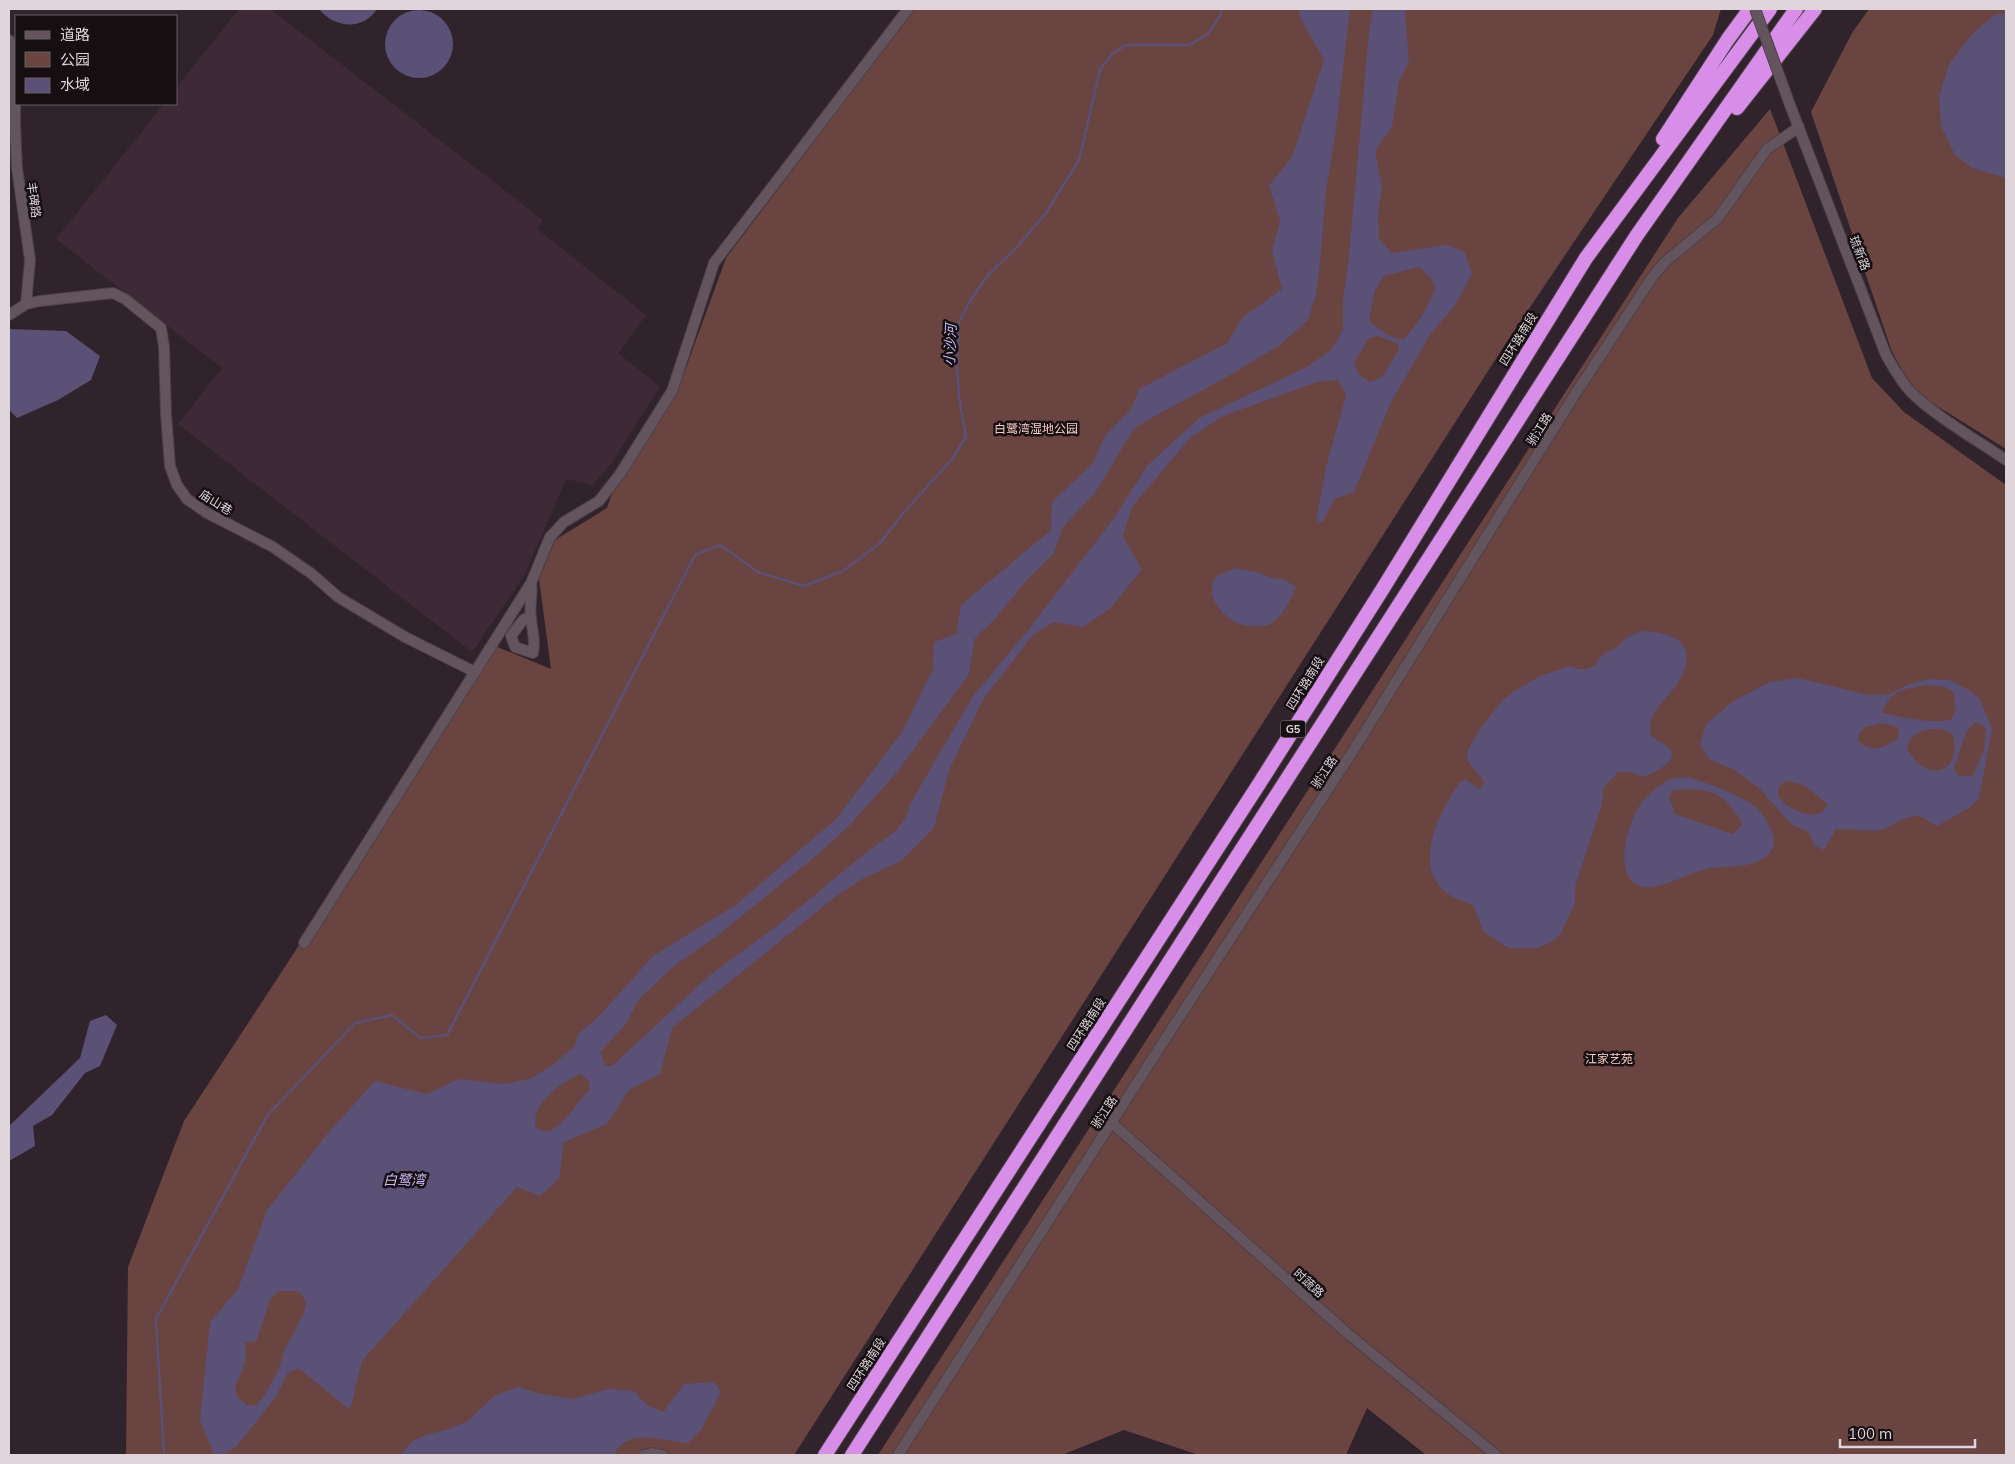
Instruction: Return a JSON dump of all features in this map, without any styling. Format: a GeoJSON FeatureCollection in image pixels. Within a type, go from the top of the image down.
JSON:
{"type":"FeatureCollection","features":[{"type":"Feature","properties":{"kind":"highway"},"geometry":{"type":"LineString","coordinates":[[1586,258],[1728,39],[1750,9]]}},
{"type":"Feature","properties":{"kind":"highway","name":"四环路南段"},"geometry":{"type":"LineString","coordinates":[[825,1455],[1382,590],[1586,258],[1770,9]]}},
{"type":"Feature","properties":{"kind":"highway","name":"G5"},"geometry":{"type":"LineString","coordinates":[[852,1455],[1637,234],[1796,9]]}},
{"type":"Feature","properties":{"kind":"highway"},"geometry":{"type":"LineString","coordinates":[[1637,234],[1815,9]]}},
{"type":"Feature","properties":{"kind":"street"},"geometry":{"type":"LineString","coordinates":[[304,943],[531,582],[550,537],[564,522],[600,501],[620,474],[672,391],[714,263],[908,9]]}},
{"type":"Feature","properties":{"kind":"street","name":"琉新路"},"geometry":{"type":"LineString","coordinates":[[1755,9],[1886,355],[1898,376],[1909,390],[1925,404],[2006,460]]}},
{"type":"Feature","properties":{"kind":"street","name":"丰碑路"},"geometry":{"type":"LineString","coordinates":[[9,40],[15,54],[17,168],[30,260],[26,304]]}},
{"type":"Feature","properties":{"kind":"street","name":"驸江路"},"geometry":{"type":"LineString","coordinates":[[898,1455],[1356,746],[1574,396],[1653,276],[1665,262],[1718,218],[1767,149],[1799,127]]}},
{"type":"Feature","properties":{"kind":"street","name":"庙山巷"},"geometry":{"type":"LineString","coordinates":[[9,315],[26,304],[40,301],[113,293],[126,299],[161,328],[164,346],[170,466],[176,485],[187,499],[207,513],[273,547],[312,574],[338,597],[405,637],[475,672]]}},
{"type":"Feature","properties":{"kind":"street"},"geometry":{"type":"LineString","coordinates":[[530,616],[533,592],[531,582]]}},
{"type":"Feature","properties":{"kind":"street","name":"时蔬路"},"geometry":{"type":"LineString","coordinates":[[1112,1122],[1346,1333],[1496,1455]]}},
{"type":"Feature","properties":{"kind":"street"},"geometry":{"type":"LineString","coordinates":[[644,1455],[652,1452],[662,1455]]}},
{"type":"Feature","properties":{"kind":"shaded area"},"geometry":{"type":"Polygon","coordinates":[[[239,9],[270,9],[543,220],[537,229],[646,315],[618,353],[660,387],[609,467],[592,485],[566,479],[524,576],[472,652],[178,424],[222,368],[56,239],[163,105],[178,105],[178,85],[239,9]]]}},
{"type":"Feature","properties":{"kind":"green space","name":"白鹭湾湿地公园"},"geometry":{"type":"Polygon","coordinates":[[[914,9],[1721,9],[1713,35],[1506,343],[794,1455],[126,1455],[128,1267],[184,1121],[495,646],[551,669],[539,579],[555,540],[607,508],[613,491],[676,395],[726,258],[914,9]]]}},
{"type":"Feature","properties":{"kind":"green space"},"geometry":{"type":"Polygon","coordinates":[[[1869,9],[2006,9],[2006,449],[1929,401],[1905,375],[1892,352],[1811,112],[1852,33],[1869,9]]]}},
{"type":"Feature","properties":{"kind":"green space","name":"江家艺苑"},"geometry":{"type":"Polygon","coordinates":[[[1770,109],[1872,378],[1904,412],[2006,485],[2006,1455],[1426,1455],[1367,1408],[1346,1455],[1199,1455],[1124,1430],[1062,1455],[878,1455],[1678,218],[1770,109]]]}},
{"type":"Feature","properties":{"kind":"water"},"geometry":{"type":"Polygon","coordinates":[[[319,9],[377,9],[364,21],[348,24],[332,20],[319,9]]]}},
{"type":"Feature","properties":{"kind":"water","name":"白鹭湾"},"geometry":{"type":"Polygon","coordinates":[[[1298,9],[1350,9],[1335,137],[1326,190],[1319,274],[1316,295],[1308,320],[1280,345],[1133,430],[1095,493],[1063,527],[1054,553],[1025,582],[995,619],[975,638],[969,674],[898,771],[850,825],[817,855],[717,936],[674,966],[639,999],[626,1024],[600,1052],[606,1066],[612,1066],[710,975],[782,922],[864,854],[897,830],[908,813],[910,804],[973,696],[1029,629],[1114,518],[1147,466],[1199,418],[1305,368],[1331,350],[1343,330],[1343,300],[1349,256],[1369,32],[1373,9],[1407,9],[1405,12],[1409,61],[1399,82],[1392,127],[1375,151],[1382,186],[1378,214],[1379,239],[1392,253],[1447,245],[1465,252],[1472,274],[1455,305],[1430,335],[1391,402],[1354,492],[1334,499],[1322,523],[1316,520],[1326,467],[1346,395],[1338,380],[1317,382],[1223,416],[1190,438],[1132,507],[1123,536],[1142,569],[1111,608],[1083,627],[1053,622],[1033,635],[984,698],[949,770],[934,828],[901,861],[864,878],[839,894],[672,1028],[660,1074],[629,1090],[607,1124],[564,1142],[559,1179],[540,1196],[517,1187],[362,1361],[350,1410],[298,1368],[287,1374],[277,1395],[237,1446],[223,1455],[214,1455],[200,1420],[210,1322],[238,1289],[267,1210],[328,1133],[375,1081],[427,1094],[459,1079],[504,1084],[532,1078],[551,1066],[575,1046],[578,1034],[599,1016],[653,956],[737,904],[836,819],[902,732],[933,669],[934,642],[956,634],[961,605],[1051,530],[1052,502],[1093,463],[1104,437],[1131,409],[1139,389],[1227,343],[1243,317],[1282,289],[1272,251],[1280,221],[1269,185],[1292,157],[1324,60],[1301,19],[1298,9]],[[1419,267],[1384,276],[1375,290],[1369,321],[1389,336],[1403,340],[1422,316],[1435,288],[1430,277],[1419,267]],[[1378,336],[1369,338],[1354,362],[1359,375],[1370,382],[1382,377],[1399,349],[1399,344],[1378,336]],[[580,1074],[573,1077],[542,1102],[535,1119],[536,1127],[547,1131],[556,1127],[590,1089],[589,1081],[580,1074]],[[295,1291],[276,1293],[271,1298],[257,1339],[254,1342],[246,1342],[246,1360],[237,1381],[236,1391],[237,1396],[249,1406],[256,1405],[263,1398],[279,1369],[284,1351],[303,1315],[306,1304],[302,1294],[295,1291]]]}},
{"type":"Feature","properties":{"kind":"water"},"geometry":{"type":"Polygon","coordinates":[[[419,10],[432,12],[443,20],[451,31],[453,44],[451,57],[443,68],[432,76],[419,78],[406,76],[395,68],[387,57],[385,44],[387,31],[395,20],[406,12],[419,10]]]}},
{"type":"Feature","properties":{"kind":"water"},"geometry":{"type":"Polygon","coordinates":[[[2006,13],[2006,178],[1972,168],[1955,155],[1941,126],[1939,96],[1949,64],[1972,34],[1994,15],[2006,13]]]}},
{"type":"Feature","properties":{"kind":"water"},"geometry":{"type":"Polygon","coordinates":[[[9,329],[66,331],[100,356],[91,380],[58,400],[17,418],[9,410],[9,329]]]}},
{"type":"Feature","properties":{"kind":"water"},"geometry":{"type":"Polygon","coordinates":[[[1236,568],[1283,579],[1296,587],[1285,608],[1273,622],[1264,626],[1243,625],[1224,614],[1219,608],[1212,595],[1213,580],[1220,574],[1236,568]]]}},
{"type":"Feature","properties":{"kind":"water"},"geometry":{"type":"Polygon","coordinates":[[[1641,631],[1673,637],[1685,648],[1687,656],[1680,679],[1655,712],[1650,727],[1651,736],[1669,748],[1672,757],[1664,766],[1643,777],[1631,772],[1618,772],[1604,787],[1601,807],[1575,887],[1575,903],[1562,931],[1556,939],[1538,948],[1508,948],[1484,932],[1473,905],[1448,894],[1437,883],[1431,869],[1432,839],[1437,823],[1452,794],[1460,782],[1465,779],[1479,789],[1485,783],[1467,760],[1468,749],[1480,729],[1502,701],[1513,692],[1540,676],[1570,666],[1587,669],[1595,665],[1604,653],[1616,648],[1626,638],[1641,631]]]}},
{"type":"Feature","properties":{"kind":"water"},"geometry":{"type":"Polygon","coordinates":[[[1798,678],[1869,695],[1890,694],[1907,685],[1929,679],[1950,680],[1967,689],[1980,699],[1992,729],[1979,799],[1969,808],[1937,826],[1917,815],[1901,820],[1885,829],[1875,831],[1836,829],[1824,850],[1814,845],[1809,832],[1792,825],[1760,789],[1733,769],[1710,760],[1700,745],[1706,724],[1735,700],[1770,682],[1798,678]],[[1927,685],[1905,689],[1890,699],[1882,712],[1933,721],[1950,720],[1953,717],[1955,703],[1953,692],[1945,687],[1927,685]],[[1975,722],[1966,733],[1954,769],[1959,776],[1973,776],[1984,750],[1986,728],[1975,722]],[[1882,723],[1865,727],[1859,734],[1858,741],[1868,747],[1883,747],[1898,738],[1899,730],[1894,726],[1882,723]],[[1924,730],[1911,739],[1907,748],[1914,759],[1931,770],[1940,770],[1947,767],[1952,760],[1954,749],[1953,735],[1945,730],[1924,730]],[[1785,781],[1779,787],[1778,796],[1785,804],[1795,810],[1811,814],[1821,812],[1827,804],[1804,785],[1785,781]]]}},
{"type":"Feature","properties":{"kind":"water"},"geometry":{"type":"Polygon","coordinates":[[[1688,777],[1724,790],[1757,808],[1773,834],[1774,842],[1772,849],[1768,855],[1754,863],[1710,868],[1658,886],[1644,887],[1634,882],[1628,874],[1625,864],[1626,840],[1634,817],[1641,804],[1656,788],[1671,779],[1688,777]],[[1673,790],[1669,797],[1675,814],[1732,834],[1742,825],[1728,803],[1721,798],[1700,790],[1673,790]]]}},
{"type":"Feature","properties":{"kind":"water"},"geometry":{"type":"Polygon","coordinates":[[[106,1015],[117,1025],[100,1066],[85,1073],[52,1115],[33,1126],[35,1146],[9,1161],[9,1126],[80,1058],[90,1021],[106,1015]]]}},
{"type":"Feature","properties":{"kind":"water"},"geometry":{"type":"Polygon","coordinates":[[[714,1382],[721,1392],[701,1430],[688,1443],[637,1438],[620,1446],[614,1455],[401,1455],[411,1442],[468,1421],[494,1396],[518,1387],[538,1393],[572,1399],[608,1389],[634,1391],[647,1405],[663,1412],[684,1384],[714,1382]]]}},
{"type":"Feature","properties":{"kind":"waterway","name":"小沙河"},"geometry":{"type":"LineString","coordinates":[[164,1455],[156,1319],[267,1116],[355,1023],[392,1015],[421,1038],[447,1035],[695,555],[720,545],[758,572],[804,586],[843,571],[880,543],[900,517],[952,459],[966,437],[959,397],[957,367],[959,322],[970,301],[988,275],[1016,248],[1046,213],[1079,160],[1100,70],[1112,54],[1126,45],[1189,45],[1208,34],[1221,14],[1221,9]]}}]}
